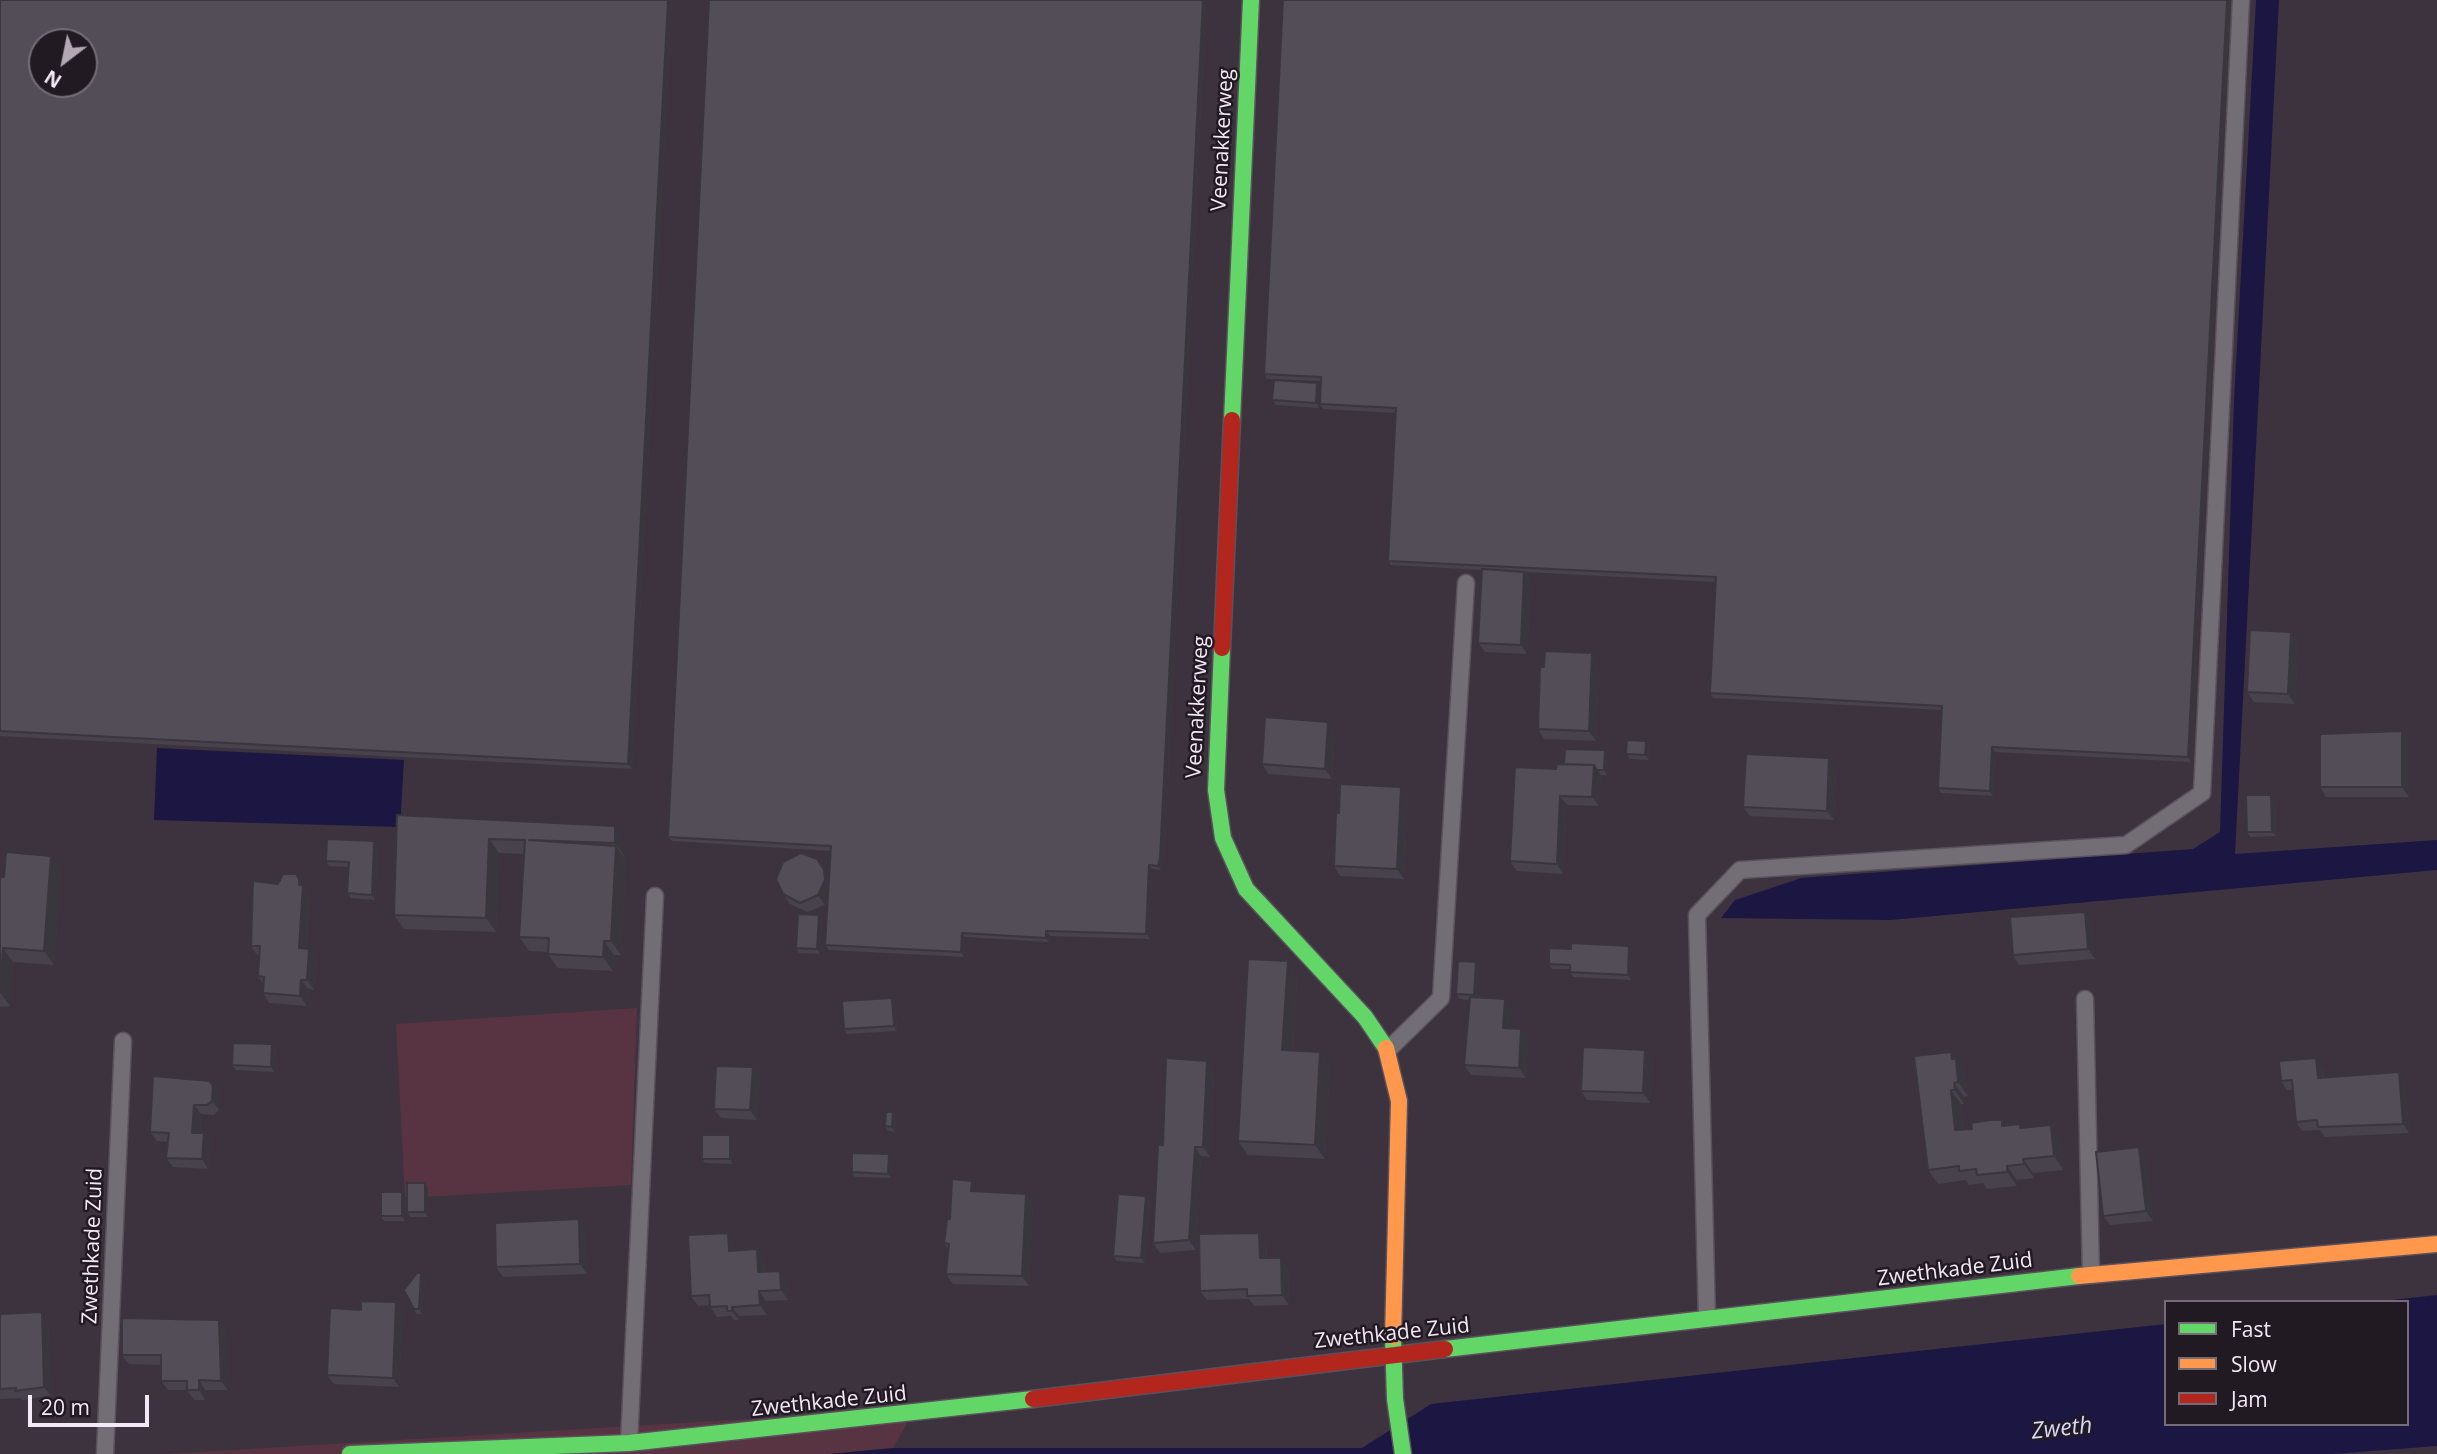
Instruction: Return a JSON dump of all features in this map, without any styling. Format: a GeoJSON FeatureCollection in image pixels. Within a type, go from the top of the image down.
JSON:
{"type":"FeatureCollection","features":[{"type":"Feature","properties":{"kind":"street","name":"Veenakkerweg"},"geometry":{"type":"LineString","coordinates":[[1251,0],[1216,789],[1220,828],[1246,889],[1364,1017],[1388,1050],[1399,1101],[1393,1355],[1395,1399],[1403,1454]]}},
{"type":"Feature","properties":{"kind":"street","name":"Zwethkade Zuid"},"geometry":{"type":"LineString","coordinates":[[350,1454],[629,1443],[924,1413],[1393,1355],[2091,1275],[2437,1244]]}},
{"type":"Feature","properties":{"kind":"lane"},"geometry":{"type":"LineString","coordinates":[[1707,1319],[1697,915],[1740,870],[2126,845],[2202,793],[2241,0]]}},
{"type":"Feature","properties":{"kind":"lane"},"geometry":{"type":"LineString","coordinates":[[1388,1050],[1441,998],[1466,583]]}},
{"type":"Feature","properties":{"kind":"lane"},"geometry":{"type":"LineString","coordinates":[[629,1443],[655,896]]}},
{"type":"Feature","properties":{"kind":"lane"},"geometry":{"type":"LineString","coordinates":[[2085,999],[2091,1275]]}},
{"type":"Feature","properties":{"kind":"lane","name":"Zwethkade Zuid"},"geometry":{"type":"LineString","coordinates":[[105,1454],[123,1041]]}},
{"type":"Feature","properties":{"kind":"shaded area"},"geometry":{"type":"Polygon","coordinates":[[[637,1008],[631,1185],[405,1198],[396,1024],[637,1008]]]}},
{"type":"Feature","properties":{"kind":"shaded area"},"geometry":{"type":"Polygon","coordinates":[[[915,1409],[893,1448],[829,1454],[165,1454],[915,1409]]]}},
{"type":"Feature","properties":{"kind":"water"},"geometry":{"type":"Polygon","coordinates":[[[2256,0],[2279,0],[2235,854],[2437,840],[2437,870],[1891,920],[1721,918],[1735,900],[1801,878],[2193,849],[2220,832],[2234,401],[2256,0]]]}},
{"type":"Feature","properties":{"kind":"water"},"geometry":{"type":"Polygon","coordinates":[[[157,748],[404,760],[400,827],[154,820],[157,748]]]}},
{"type":"Feature","properties":{"kind":"water","name":"Zweth"},"geometry":{"type":"Polygon","coordinates":[[[2437,1295],[2437,1446],[2332,1454],[829,1454],[893,1448],[1362,1448],[1431,1404],[2164,1324],[2164,1426],[2409,1426],[2409,1300],[2392,1300],[2437,1295]]]}},
{"type":"Feature","properties":{"kind":"building"},"geometry":{"type":"Polygon","coordinates":[[[0,0],[668,0],[628,764],[0,731],[0,0]]]}},
{"type":"Feature","properties":{"kind":"building"},"geometry":{"type":"Polygon","coordinates":[[[709,0],[1203,0],[1160,858],[1158,866],[1149,865],[1146,934],[1046,931],[1046,938],[962,933],[961,952],[825,945],[831,846],[668,837],[709,0]]]}},
{"type":"Feature","properties":{"kind":"building"},"geometry":{"type":"Polygon","coordinates":[[[1283,0],[2227,0],[2188,757],[1992,747],[1990,791],[1938,788],[1942,706],[1710,693],[1716,577],[1388,561],[1396,408],[1320,404],[1321,377],[1264,374],[1283,0]]]}},
{"type":"Feature","properties":{"kind":"building"},"geometry":{"type":"Polygon","coordinates":[[[1274,380],[1317,383],[1316,403],[1272,400],[1274,380]]]}},
{"type":"Feature","properties":{"kind":"building"},"geometry":{"type":"Polygon","coordinates":[[[1482,569],[1524,572],[1521,645],[1478,643],[1482,569]]]}},
{"type":"Feature","properties":{"kind":"building"},"geometry":{"type":"Polygon","coordinates":[[[2250,630],[2291,632],[2288,694],[2247,692],[2250,630]]]}},
{"type":"Feature","properties":{"kind":"building"},"geometry":{"type":"Polygon","coordinates":[[[1545,651],[1592,653],[1589,731],[1538,729],[1540,667],[1544,667],[1545,651]]]}},
{"type":"Feature","properties":{"kind":"building"},"geometry":{"type":"Polygon","coordinates":[[[1265,717],[1328,722],[1325,769],[1262,764],[1265,717]]]}},
{"type":"Feature","properties":{"kind":"building"},"geometry":{"type":"Polygon","coordinates":[[[2402,731],[2402,787],[2320,787],[2320,734],[2402,731]]]}},
{"type":"Feature","properties":{"kind":"building"},"geometry":{"type":"Polygon","coordinates":[[[1627,740],[1646,741],[1645,755],[1626,754],[1627,740]]]}},
{"type":"Feature","properties":{"kind":"building"},"geometry":{"type":"Polygon","coordinates":[[[1565,749],[1605,750],[1604,770],[1597,770],[1594,765],[1564,764],[1565,749]]]}},
{"type":"Feature","properties":{"kind":"building"},"geometry":{"type":"Polygon","coordinates":[[[1746,754],[1829,758],[1827,811],[1743,807],[1746,754]]]}},
{"type":"Feature","properties":{"kind":"building"},"geometry":{"type":"Polygon","coordinates":[[[1557,764],[1594,765],[1592,797],[1560,796],[1557,864],[1510,861],[1515,767],[1556,769],[1557,764]]]}},
{"type":"Feature","properties":{"kind":"building"},"geometry":{"type":"Polygon","coordinates":[[[1340,784],[1401,787],[1397,869],[1334,866],[1340,784]]]}},
{"type":"Feature","properties":{"kind":"building"},"geometry":{"type":"Polygon","coordinates":[[[2246,795],[2271,795],[2272,832],[2247,832],[2246,795]]]}},
{"type":"Feature","properties":{"kind":"building"},"geometry":{"type":"Polygon","coordinates":[[[397,815],[615,826],[615,843],[529,840],[616,846],[611,941],[604,941],[603,957],[548,954],[549,938],[519,937],[525,840],[489,839],[486,918],[394,915],[397,815]]]}},
{"type":"Feature","properties":{"kind":"building"},"geometry":{"type":"Polygon","coordinates":[[[327,839],[374,841],[372,895],[347,893],[349,862],[326,861],[327,839]]]}},
{"type":"Feature","properties":{"kind":"building"},"geometry":{"type":"Polygon","coordinates":[[[6,852],[51,856],[44,951],[3,948],[0,992],[0,877],[4,877],[6,852]]]}},
{"type":"Feature","properties":{"kind":"building"},"geometry":{"type":"Polygon","coordinates":[[[801,853],[817,859],[824,870],[825,880],[818,895],[800,903],[783,894],[776,879],[783,862],[801,853]]]}},
{"type":"Feature","properties":{"kind":"building"},"geometry":{"type":"Polygon","coordinates":[[[283,874],[296,874],[299,885],[303,885],[299,948],[309,949],[307,980],[301,980],[300,996],[263,993],[264,977],[258,976],[260,946],[251,946],[253,881],[278,884],[283,874]]]}},
{"type":"Feature","properties":{"kind":"building"},"geometry":{"type":"Polygon","coordinates":[[[2085,912],[2088,949],[2013,955],[2010,917],[2085,912]]]}},
{"type":"Feature","properties":{"kind":"building"},"geometry":{"type":"Polygon","coordinates":[[[798,914],[819,915],[817,949],[796,948],[798,914]]]}},
{"type":"Feature","properties":{"kind":"building"},"geometry":{"type":"Polygon","coordinates":[[[1571,943],[1629,946],[1628,975],[1570,972],[1570,965],[1549,964],[1549,948],[1571,949],[1571,943]]]}},
{"type":"Feature","properties":{"kind":"building"},"geometry":{"type":"Polygon","coordinates":[[[1248,959],[1288,961],[1282,1050],[1320,1052],[1315,1145],[1238,1141],[1248,959]]]}},
{"type":"Feature","properties":{"kind":"building"},"geometry":{"type":"Polygon","coordinates":[[[1458,961],[1476,962],[1474,995],[1456,994],[1458,961]]]}},
{"type":"Feature","properties":{"kind":"building"},"geometry":{"type":"Polygon","coordinates":[[[1470,997],[1505,999],[1503,1028],[1521,1029],[1519,1068],[1464,1065],[1470,997]]]}},
{"type":"Feature","properties":{"kind":"building"},"geometry":{"type":"Polygon","coordinates":[[[892,998],[894,1026],[844,1029],[842,1001],[892,998]]]}},
{"type":"Feature","properties":{"kind":"building"},"geometry":{"type":"Polygon","coordinates":[[[233,1043],[272,1044],[271,1067],[232,1065],[233,1043]]]}},
{"type":"Feature","properties":{"kind":"building"},"geometry":{"type":"Polygon","coordinates":[[[1583,1047],[1645,1050],[1643,1093],[1581,1091],[1583,1047]]]}},
{"type":"Feature","properties":{"kind":"building"},"geometry":{"type":"Polygon","coordinates":[[[1951,1052],[1952,1059],[1956,1059],[1958,1082],[1954,1083],[1955,1090],[1951,1090],[1955,1130],[1972,1129],[1971,1123],[1990,1120],[2002,1120],[2002,1126],[2020,1124],[2020,1128],[2051,1125],[2054,1156],[2023,1159],[2024,1164],[2007,1166],[2007,1172],[1977,1175],[1976,1169],[1959,1171],[1959,1166],[1928,1170],[1914,1056],[1951,1052]]]}},
{"type":"Feature","properties":{"kind":"building"},"geometry":{"type":"Polygon","coordinates":[[[1166,1058],[1207,1061],[1203,1147],[1195,1147],[1189,1240],[1153,1243],[1158,1145],[1163,1145],[1166,1058]]]}},
{"type":"Feature","properties":{"kind":"building"},"geometry":{"type":"Polygon","coordinates":[[[2316,1058],[2318,1078],[2399,1072],[2403,1124],[2318,1127],[2317,1120],[2296,1122],[2292,1080],[2281,1081],[2279,1061],[2316,1058]]]}},
{"type":"Feature","properties":{"kind":"building"},"geometry":{"type":"Polygon","coordinates":[[[716,1066],[753,1067],[750,1110],[714,1109],[716,1066]]]}},
{"type":"Feature","properties":{"kind":"building"},"geometry":{"type":"Polygon","coordinates":[[[153,1076],[209,1081],[213,1086],[212,1101],[207,1105],[194,1105],[192,1133],[204,1133],[202,1159],[166,1158],[169,1133],[150,1132],[153,1076]]]}},
{"type":"Feature","properties":{"kind":"building"},"geometry":{"type":"Polygon","coordinates":[[[886,1112],[893,1112],[892,1127],[885,1126],[886,1112]]]}},
{"type":"Feature","properties":{"kind":"building"},"geometry":{"type":"Polygon","coordinates":[[[702,1135],[730,1135],[730,1159],[702,1159],[702,1135]]]}},
{"type":"Feature","properties":{"kind":"building"},"geometry":{"type":"Polygon","coordinates":[[[2139,1147],[2146,1211],[2103,1216],[2096,1152],[2139,1147]]]}},
{"type":"Feature","properties":{"kind":"building"},"geometry":{"type":"Polygon","coordinates":[[[852,1153],[889,1154],[888,1174],[852,1172],[852,1153]]]}},
{"type":"Feature","properties":{"kind":"building"},"geometry":{"type":"Polygon","coordinates":[[[952,1179],[972,1181],[971,1191],[1026,1194],[1022,1276],[946,1274],[949,1244],[944,1243],[947,1219],[950,1219],[952,1179]]]}},
{"type":"Feature","properties":{"kind":"building"},"geometry":{"type":"Polygon","coordinates":[[[407,1183],[425,1183],[425,1212],[407,1212],[407,1183]]]}},
{"type":"Feature","properties":{"kind":"building"},"geometry":{"type":"Polygon","coordinates":[[[381,1192],[402,1192],[402,1216],[381,1216],[381,1192]]]}},
{"type":"Feature","properties":{"kind":"building"},"geometry":{"type":"Polygon","coordinates":[[[1118,1194],[1146,1196],[1141,1258],[1113,1256],[1118,1194]]]}},
{"type":"Feature","properties":{"kind":"building"},"geometry":{"type":"Polygon","coordinates":[[[579,1219],[580,1264],[496,1267],[495,1223],[579,1219]]]}},
{"type":"Feature","properties":{"kind":"building"},"geometry":{"type":"Polygon","coordinates":[[[728,1233],[729,1251],[757,1249],[758,1272],[780,1271],[781,1290],[759,1291],[760,1305],[732,1307],[732,1311],[727,1311],[727,1306],[710,1307],[709,1295],[691,1296],[688,1235],[728,1233]]]}},
{"type":"Feature","properties":{"kind":"building"},"geometry":{"type":"Polygon","coordinates":[[[1259,1233],[1260,1258],[1281,1258],[1282,1295],[1247,1296],[1247,1289],[1200,1291],[1199,1234],[1259,1233]]]}},
{"type":"Feature","properties":{"kind":"building"},"geometry":{"type":"Polygon","coordinates":[[[417,1273],[421,1273],[419,1309],[414,1309],[404,1290],[417,1273]]]}},
{"type":"Feature","properties":{"kind":"building"},"geometry":{"type":"Polygon","coordinates":[[[361,1301],[396,1302],[393,1378],[327,1375],[330,1308],[361,1310],[361,1301]]]}},
{"type":"Feature","properties":{"kind":"building"},"geometry":{"type":"Polygon","coordinates":[[[42,1312],[44,1387],[15,1391],[16,1388],[0,1389],[0,1314],[42,1312]]]}},
{"type":"Feature","properties":{"kind":"building"},"geometry":{"type":"Polygon","coordinates":[[[122,1318],[219,1320],[221,1381],[199,1380],[199,1390],[187,1390],[187,1381],[161,1381],[161,1355],[122,1355],[122,1318]]]}},
{"type":"Feature","properties":{"kind":"traffic: fast"},"geometry":{"type":"LineString","coordinates":[[1232,420],[1251,0]]}},
{"type":"Feature","properties":{"kind":"traffic: fast"},"geometry":{"type":"LineString","coordinates":[[1222,648],[1216,790],[1223,838],[1246,889],[1365,1017],[1386,1048]]}},
{"type":"Feature","properties":{"kind":"traffic: fast"},"geometry":{"type":"LineString","coordinates":[[1445,1349],[2079,1276]]}},
{"type":"Feature","properties":{"kind":"traffic: fast"},"geometry":{"type":"LineString","coordinates":[[1393,1337],[1395,1399],[1403,1454]]}},
{"type":"Feature","properties":{"kind":"traffic: fast"},"geometry":{"type":"LineString","coordinates":[[350,1454],[629,1443],[1033,1399]]}},
{"type":"Feature","properties":{"kind":"traffic: slow"},"geometry":{"type":"LineString","coordinates":[[1386,1048],[1399,1101],[1393,1337]]}},
{"type":"Feature","properties":{"kind":"traffic: slow"},"geometry":{"type":"LineString","coordinates":[[2079,1276],[2437,1244]]}},
{"type":"Feature","properties":{"kind":"traffic: jam"},"geometry":{"type":"LineString","coordinates":[[1222,648],[1232,420]]}},
{"type":"Feature","properties":{"kind":"traffic: jam"},"geometry":{"type":"LineString","coordinates":[[1033,1399],[1445,1349]]}}]}
